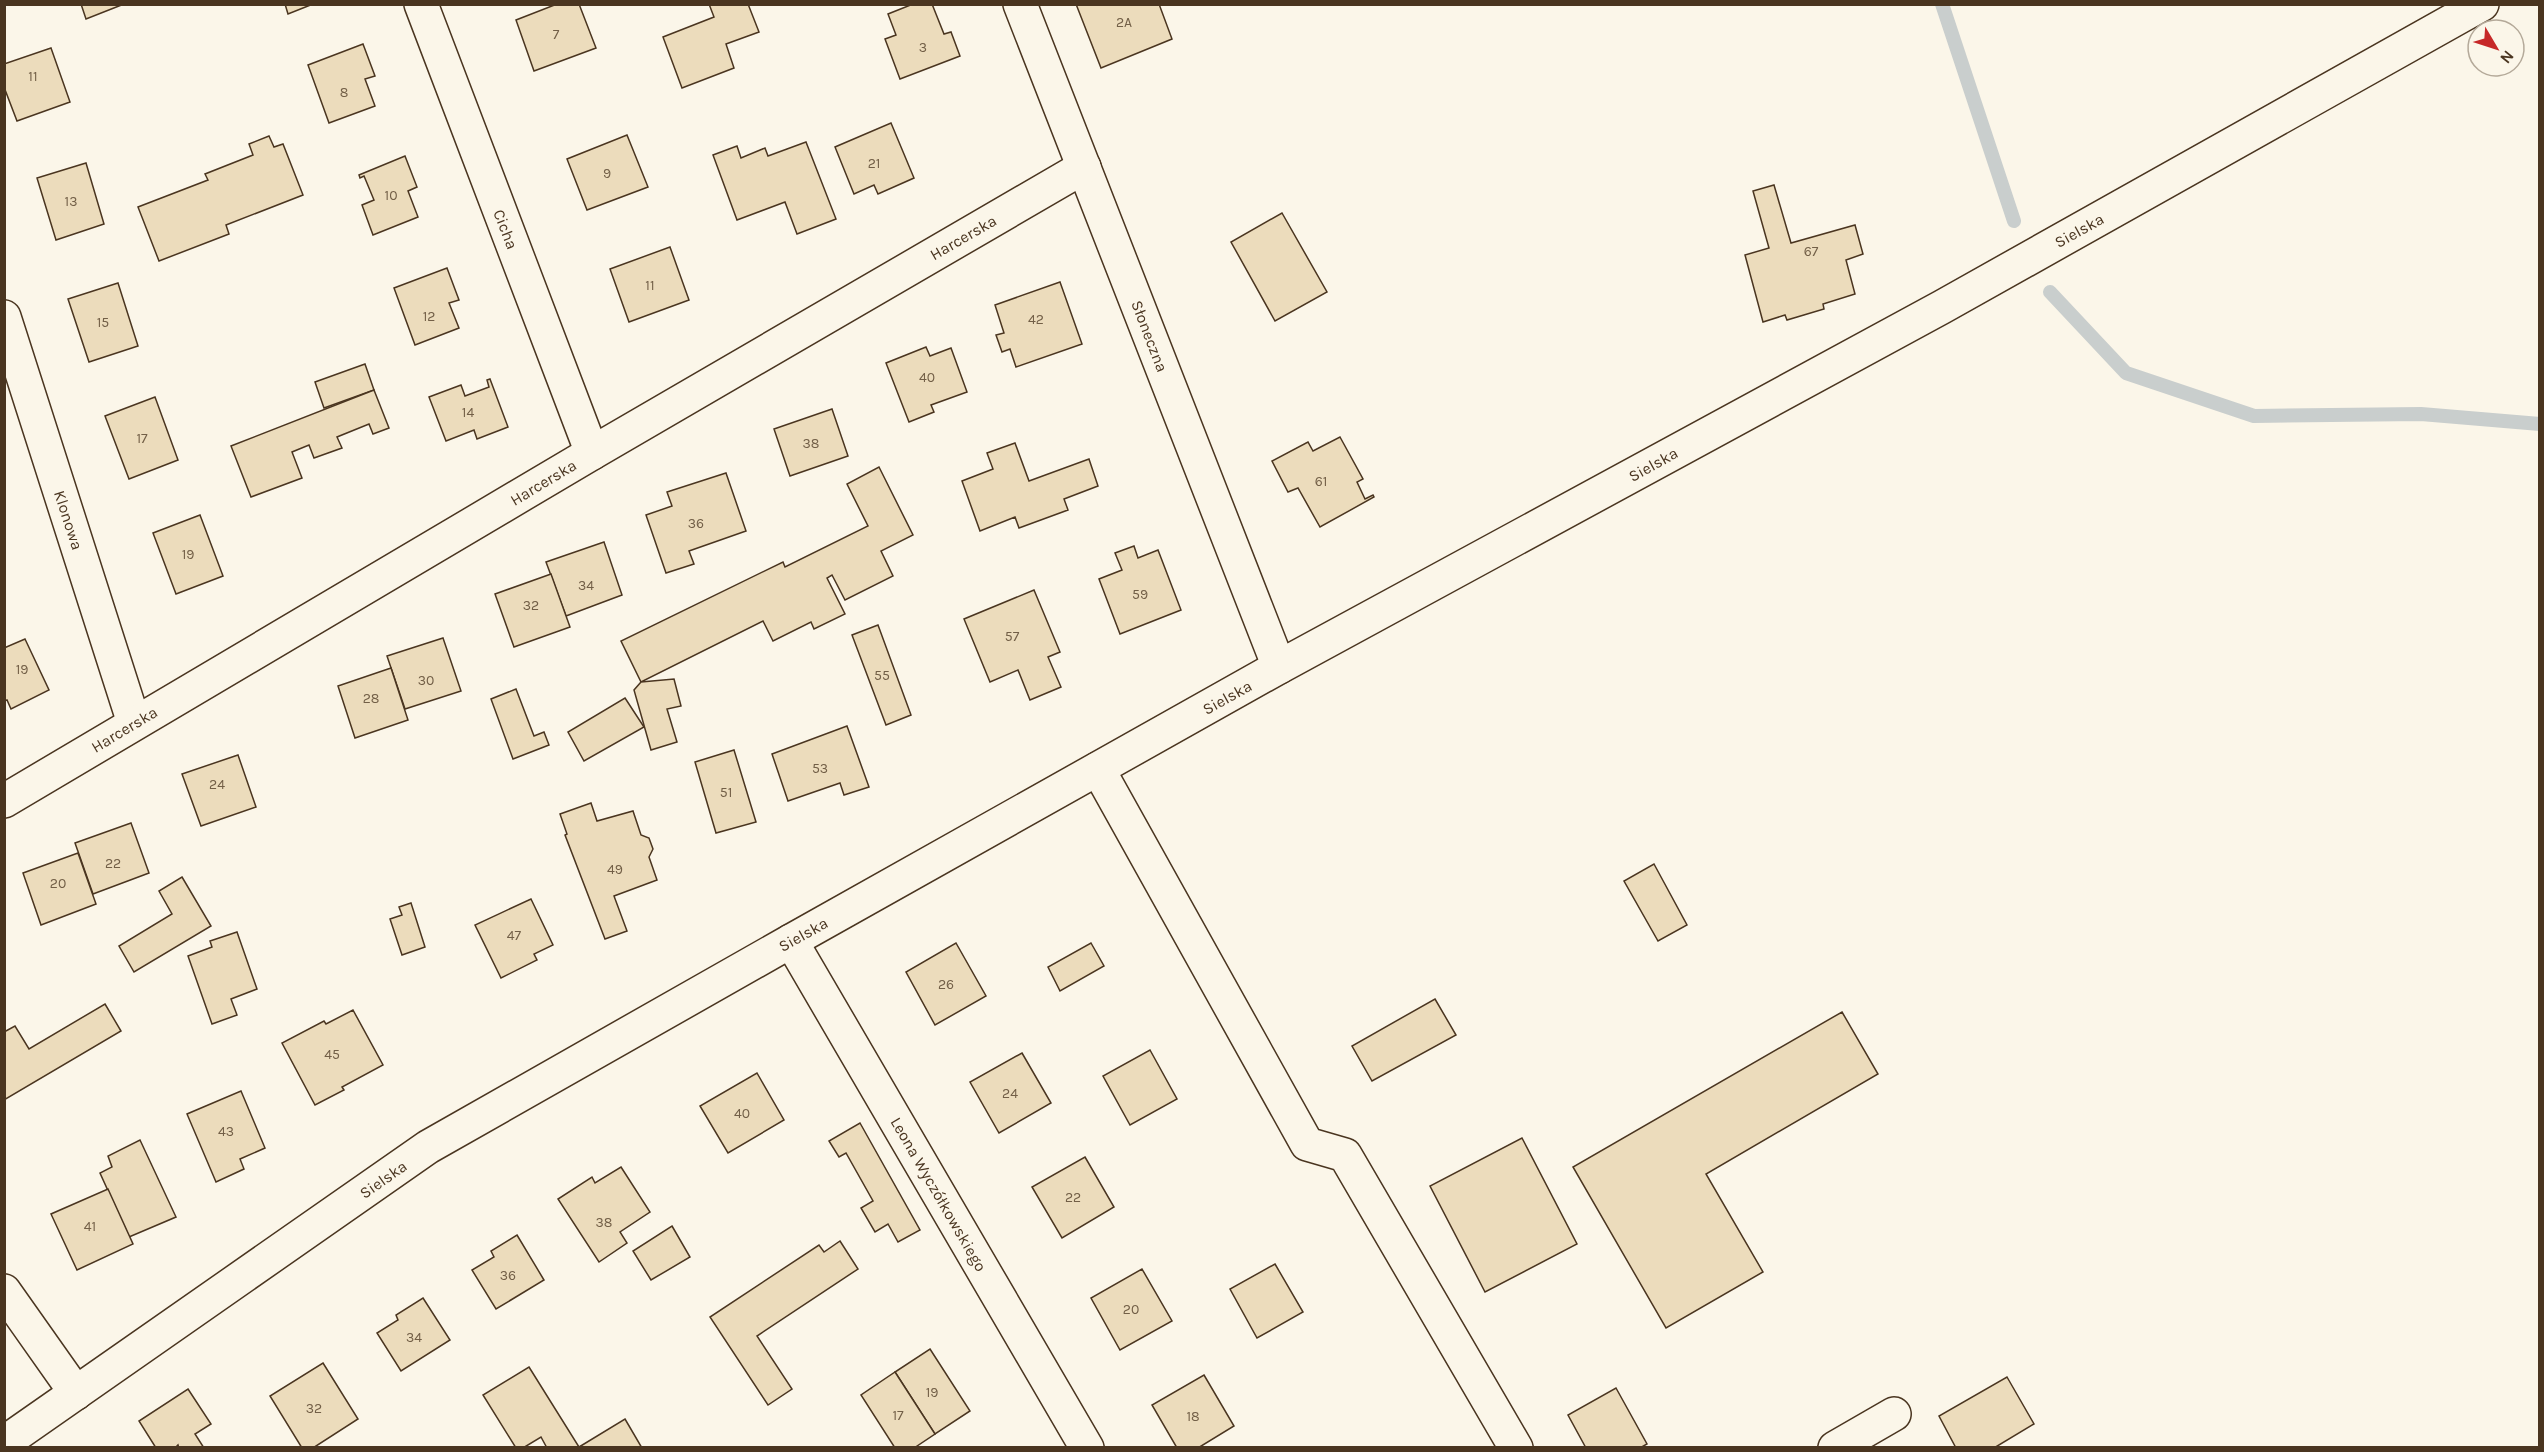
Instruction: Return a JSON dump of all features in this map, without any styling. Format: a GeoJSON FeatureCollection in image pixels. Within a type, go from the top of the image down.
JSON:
{"type":"FeatureCollection","features":[{"type":"Feature","properties":{"kind":"street","name":"Cicha"},"geometry":{"type":"LineString","coordinates":[[421,4],[592,453]]}},
{"type":"Feature","properties":{"kind":"street","name":"Słoneczna"},"geometry":{"type":"LineString","coordinates":[[1020,4],[1279,668]]}},
{"type":"Feature","properties":{"kind":"street","name":"Sielska"},"geometry":{"type":"LineString","coordinates":[[4,1443],[428,1148],[791,940],[1279,668],[1942,307],[2482,4]]}},
{"type":"Feature","properties":{"kind":"street","name":"Harcerska"},"geometry":{"type":"LineString","coordinates":[[4,801],[592,453],[1084,167]]}},
{"type":"Feature","properties":{"kind":"street","name":"Klonowa"},"geometry":{"type":"LineString","coordinates":[[4,317],[134,723]]}},
{"type":"Feature","properties":{"kind":"street"},"geometry":{"type":"LineString","coordinates":[[1098,769],[1307,1144],[1346,1155],[1516,1448]]}},
{"type":"Feature","properties":{"kind":"street","name":"Leona Wyczółkowskiego"},"geometry":{"type":"LineString","coordinates":[[791,940],[1083,1446]]}},
{"type":"Feature","properties":{"kind":"street"},"geometry":{"type":"LineString","coordinates":[[4,1291],[76,1394]]}},
{"type":"Feature","properties":{"kind":"street"},"geometry":{"type":"LineString","coordinates":[[1836,1448],[1894,1414]]}},
{"type":"Feature","properties":{"kind":"building"},"geometry":{"type":"Polygon","coordinates":[[[81,4],[124,4],[86,19],[81,4]]]}},
{"type":"Feature","properties":{"kind":"building"},"geometry":{"type":"Polygon","coordinates":[[[285,4],[313,4],[288,14],[285,4]]]}},
{"type":"Feature","properties":{"kind":"building"},"geometry":{"type":"Polygon","coordinates":[[[557,4],[579,4],[596,48],[534,71],[516,20],[557,4]]]}},
{"type":"Feature","properties":{"kind":"building"},"geometry":{"type":"Polygon","coordinates":[[[709,4],[748,4],[759,32],[726,44],[734,68],[682,88],[663,37],[714,17],[709,4]]]}},
{"type":"Feature","properties":{"kind":"building"},"geometry":{"type":"Polygon","coordinates":[[[913,4],[932,4],[944,34],[951,32],[960,56],[900,79],[885,39],[896,35],[888,14],[913,4]]]}},
{"type":"Feature","properties":{"kind":"building"},"geometry":{"type":"Polygon","coordinates":[[[1076,4],[1159,4],[1172,39],[1101,68],[1076,4]]]}},
{"type":"Feature","properties":{"kind":"building"},"geometry":{"type":"Polygon","coordinates":[[[363,44],[375,76],[365,79],[375,106],[329,123],[308,65],[363,44]]]}},
{"type":"Feature","properties":{"kind":"building"},"geometry":{"type":"Polygon","coordinates":[[[51,48],[70,102],[17,121],[4,87],[4,64],[51,48]]]}},
{"type":"Feature","properties":{"kind":"building"},"geometry":{"type":"Polygon","coordinates":[[[891,123],[914,178],[878,194],[874,185],[854,194],[835,147],[891,123]]]}},
{"type":"Feature","properties":{"kind":"building"},"geometry":{"type":"Polygon","coordinates":[[[627,135],[648,187],[587,210],[567,159],[627,135]]]}},
{"type":"Feature","properties":{"kind":"building"},"geometry":{"type":"Polygon","coordinates":[[[269,136],[274,147],[283,144],[303,195],[226,225],[229,234],[159,261],[138,207],[208,180],[205,174],[253,155],[249,144],[269,136]]]}},
{"type":"Feature","properties":{"kind":"building"},"geometry":{"type":"Polygon","coordinates":[[[806,142],[836,219],[797,234],[785,202],[737,220],[713,155],[737,146],[741,158],[765,148],[768,156],[806,142]]]}},
{"type":"Feature","properties":{"kind":"building"},"geometry":{"type":"Polygon","coordinates":[[[405,156],[417,187],[408,191],[418,217],[373,235],[362,205],[374,200],[364,176],[360,178],[359,175],[405,156]]]}},
{"type":"Feature","properties":{"kind":"building"},"geometry":{"type":"Polygon","coordinates":[[[86,163],[104,224],[56,240],[37,178],[86,163]]]}},
{"type":"Feature","properties":{"kind":"building"},"geometry":{"type":"Polygon","coordinates":[[[1774,185],[1791,243],[1855,225],[1863,254],[1846,260],[1855,294],[1823,304],[1824,309],[1787,320],[1785,315],[1763,322],[1745,255],[1769,248],[1753,191],[1774,185]]]}},
{"type":"Feature","properties":{"kind":"building"},"geometry":{"type":"Polygon","coordinates":[[[1282,213],[1327,292],[1275,321],[1231,242],[1282,213]]]}},
{"type":"Feature","properties":{"kind":"building"},"geometry":{"type":"Polygon","coordinates":[[[670,247],[689,300],[629,322],[610,269],[670,247]]]}},
{"type":"Feature","properties":{"kind":"building"},"geometry":{"type":"Polygon","coordinates":[[[447,268],[459,300],[449,303],[459,328],[415,345],[394,288],[447,268]]]}},
{"type":"Feature","properties":{"kind":"building"},"geometry":{"type":"Polygon","coordinates":[[[1060,282],[1082,344],[1016,367],[1010,349],[1002,352],[996,335],[1004,333],[995,305],[1060,282]]]}},
{"type":"Feature","properties":{"kind":"building"},"geometry":{"type":"Polygon","coordinates":[[[118,283],[138,346],[89,362],[68,299],[118,283]]]}},
{"type":"Feature","properties":{"kind":"building"},"geometry":{"type":"Polygon","coordinates":[[[926,347],[930,356],[951,348],[967,392],[931,405],[934,412],[909,422],[886,363],[926,347]]]}},
{"type":"Feature","properties":{"kind":"building"},"geometry":{"type":"Polygon","coordinates":[[[365,364],[374,390],[324,408],[315,382],[365,364]]]}},
{"type":"Feature","properties":{"kind":"building"},"geometry":{"type":"Polygon","coordinates":[[[490,379],[508,427],[477,439],[474,430],[446,441],[429,397],[461,385],[465,396],[489,387],[487,380],[490,379]]]}},
{"type":"Feature","properties":{"kind":"building"},"geometry":{"type":"Polygon","coordinates":[[[374,390],[389,428],[373,434],[369,424],[337,437],[342,448],[314,458],[309,445],[292,452],[302,478],[251,497],[231,446],[374,390]]]}},
{"type":"Feature","properties":{"kind":"building"},"geometry":{"type":"Polygon","coordinates":[[[155,397],[178,460],[129,479],[105,416],[155,397]]]}},
{"type":"Feature","properties":{"kind":"building"},"geometry":{"type":"Polygon","coordinates":[[[832,409],[848,456],[790,476],[774,429],[832,409]]]}},
{"type":"Feature","properties":{"kind":"building"},"geometry":{"type":"Polygon","coordinates":[[[1340,437],[1363,479],[1357,482],[1365,499],[1373,495],[1374,497],[1320,527],[1298,488],[1288,492],[1272,461],[1308,442],[1313,451],[1340,437]]]}},
{"type":"Feature","properties":{"kind":"building"},"geometry":{"type":"Polygon","coordinates":[[[1015,443],[1029,481],[1089,459],[1098,486],[1064,499],[1068,510],[1019,528],[1015,517],[980,531],[962,481],[993,469],[987,453],[1015,443]]]}},
{"type":"Feature","properties":{"kind":"building"},"geometry":{"type":"Polygon","coordinates":[[[879,467],[913,535],[881,551],[893,576],[845,600],[832,575],[827,578],[845,614],[814,629],[811,622],[773,641],[763,621],[641,682],[621,641],[783,562],[785,567],[868,526],[847,484],[879,467]]]}},
{"type":"Feature","properties":{"kind":"building"},"geometry":{"type":"Polygon","coordinates":[[[726,473],[746,531],[689,551],[694,564],[666,573],[646,515],[672,506],[667,492],[726,473]]]}},
{"type":"Feature","properties":{"kind":"building"},"geometry":{"type":"Polygon","coordinates":[[[200,515],[223,576],[176,594],[153,533],[200,515]]]}},
{"type":"Feature","properties":{"kind":"building"},"geometry":{"type":"Polygon","coordinates":[[[604,542],[622,595],[566,616],[546,562],[604,542]]]}},
{"type":"Feature","properties":{"kind":"building"},"geometry":{"type":"Polygon","coordinates":[[[1134,546],[1138,558],[1158,550],[1181,610],[1120,634],[1099,579],[1122,570],[1115,553],[1134,546]]]}},
{"type":"Feature","properties":{"kind":"building"},"geometry":{"type":"Polygon","coordinates":[[[551,574],[570,627],[514,647],[495,594],[551,574]]]}},
{"type":"Feature","properties":{"kind":"building"},"geometry":{"type":"Polygon","coordinates":[[[1034,590],[1060,652],[1048,657],[1061,687],[1030,700],[1018,670],[990,682],[964,619],[1034,590]]]}},
{"type":"Feature","properties":{"kind":"building"},"geometry":{"type":"Polygon","coordinates":[[[878,625],[911,715],[886,725],[852,635],[878,625]]]}},
{"type":"Feature","properties":{"kind":"building"},"geometry":{"type":"Polygon","coordinates":[[[443,638],[461,691],[405,709],[387,656],[443,638]]]}},
{"type":"Feature","properties":{"kind":"building"},"geometry":{"type":"Polygon","coordinates":[[[25,639],[49,690],[11,709],[7,700],[4,701],[4,648],[25,639]]]}},
{"type":"Feature","properties":{"kind":"building"},"geometry":{"type":"Polygon","coordinates":[[[391,668],[408,720],[355,738],[338,686],[391,668]]]}},
{"type":"Feature","properties":{"kind":"building"},"geometry":{"type":"Polygon","coordinates":[[[674,679],[681,706],[667,709],[677,742],[651,750],[634,690],[641,682],[674,679]]]}},
{"type":"Feature","properties":{"kind":"building"},"geometry":{"type":"Polygon","coordinates":[[[516,689],[534,736],[544,732],[549,745],[513,759],[491,699],[516,689]]]}},
{"type":"Feature","properties":{"kind":"building"},"geometry":{"type":"Polygon","coordinates":[[[625,698],[644,727],[584,761],[568,732],[625,698]]]}},
{"type":"Feature","properties":{"kind":"building"},"geometry":{"type":"Polygon","coordinates":[[[847,726],[869,787],[844,795],[840,783],[788,801],[772,754],[847,726]]]}},
{"type":"Feature","properties":{"kind":"building"},"geometry":{"type":"Polygon","coordinates":[[[734,750],[756,822],[716,833],[695,762],[734,750]]]}},
{"type":"Feature","properties":{"kind":"building"},"geometry":{"type":"Polygon","coordinates":[[[238,755],[256,807],[201,826],[182,774],[238,755]]]}},
{"type":"Feature","properties":{"kind":"building"},"geometry":{"type":"Polygon","coordinates":[[[591,803],[597,821],[633,811],[641,835],[649,838],[653,849],[649,857],[657,880],[614,896],[627,931],[605,939],[565,835],[567,834],[560,814],[591,803]]]}},
{"type":"Feature","properties":{"kind":"building"},"geometry":{"type":"Polygon","coordinates":[[[131,823],[149,873],[93,894],[75,843],[131,823]]]}},
{"type":"Feature","properties":{"kind":"building"},"geometry":{"type":"Polygon","coordinates":[[[78,853],[96,904],[41,925],[23,873],[78,853]]]}},
{"type":"Feature","properties":{"kind":"building"},"geometry":{"type":"Polygon","coordinates":[[[1654,864],[1687,925],[1658,941],[1624,881],[1654,864]]]}},
{"type":"Feature","properties":{"kind":"building"},"geometry":{"type":"Polygon","coordinates":[[[182,877],[211,926],[134,972],[119,946],[172,914],[159,891],[182,877]]]}},
{"type":"Feature","properties":{"kind":"building"},"geometry":{"type":"Polygon","coordinates":[[[531,899],[553,945],[534,954],[537,960],[501,978],[475,925],[531,899]]]}},
{"type":"Feature","properties":{"kind":"building"},"geometry":{"type":"Polygon","coordinates":[[[411,903],[425,947],[402,955],[390,919],[402,915],[399,907],[411,903]]]}},
{"type":"Feature","properties":{"kind":"building"},"geometry":{"type":"Polygon","coordinates":[[[237,932],[257,989],[231,999],[237,1015],[212,1024],[188,956],[212,947],[210,941],[237,932]]]}},
{"type":"Feature","properties":{"kind":"building"},"geometry":{"type":"Polygon","coordinates":[[[956,943],[986,996],[935,1025],[906,972],[956,943]]]}},
{"type":"Feature","properties":{"kind":"building"},"geometry":{"type":"Polygon","coordinates":[[[1091,943],[1104,966],[1060,991],[1048,967],[1091,943]]]}},
{"type":"Feature","properties":{"kind":"building"},"geometry":{"type":"Polygon","coordinates":[[[1435,999],[1456,1035],[1372,1081],[1352,1046],[1435,999]]]}},
{"type":"Feature","properties":{"kind":"building"},"geometry":{"type":"Polygon","coordinates":[[[105,1004],[121,1031],[4,1100],[4,1032],[15,1026],[29,1049],[105,1004]]]}},
{"type":"Feature","properties":{"kind":"building"},"geometry":{"type":"Polygon","coordinates":[[[353,1010],[383,1065],[342,1087],[344,1090],[315,1105],[282,1043],[324,1021],[326,1024],[353,1010]]]}},
{"type":"Feature","properties":{"kind":"building"},"geometry":{"type":"Polygon","coordinates":[[[1842,1012],[1878,1074],[1706,1174],[1763,1272],[1666,1328],[1573,1167],[1842,1012]]]}},
{"type":"Feature","properties":{"kind":"building"},"geometry":{"type":"Polygon","coordinates":[[[1150,1050],[1177,1099],[1130,1125],[1103,1076],[1150,1050]]]}},
{"type":"Feature","properties":{"kind":"building"},"geometry":{"type":"Polygon","coordinates":[[[1022,1053],[1051,1103],[999,1133],[970,1082],[1022,1053]]]}},
{"type":"Feature","properties":{"kind":"building"},"geometry":{"type":"Polygon","coordinates":[[[757,1073],[784,1120],[728,1153],[700,1106],[757,1073]]]}},
{"type":"Feature","properties":{"kind":"building"},"geometry":{"type":"Polygon","coordinates":[[[241,1091],[265,1148],[240,1159],[244,1169],[216,1182],[187,1114],[241,1091]]]}},
{"type":"Feature","properties":{"kind":"building"},"geometry":{"type":"Polygon","coordinates":[[[860,1123],[920,1230],[898,1242],[888,1224],[875,1232],[861,1208],[873,1201],[846,1153],[839,1157],[829,1141],[860,1123]]]}},
{"type":"Feature","properties":{"kind":"building"},"geometry":{"type":"Polygon","coordinates":[[[1522,1138],[1577,1244],[1485,1292],[1430,1186],[1522,1138]]]}},
{"type":"Feature","properties":{"kind":"building"},"geometry":{"type":"Polygon","coordinates":[[[140,1140],[176,1217],[129,1237],[100,1173],[112,1167],[108,1156],[140,1140]]]}},
{"type":"Feature","properties":{"kind":"building"},"geometry":{"type":"Polygon","coordinates":[[[1085,1157],[1114,1207],[1062,1238],[1032,1187],[1085,1157]]]}},
{"type":"Feature","properties":{"kind":"building"},"geometry":{"type":"Polygon","coordinates":[[[621,1167],[650,1212],[620,1232],[627,1243],[599,1262],[558,1199],[592,1177],[595,1183],[621,1167]]]}},
{"type":"Feature","properties":{"kind":"building"},"geometry":{"type":"Polygon","coordinates":[[[108,1189],[133,1244],[77,1270],[51,1214],[108,1189]]]}},
{"type":"Feature","properties":{"kind":"building"},"geometry":{"type":"Polygon","coordinates":[[[672,1226],[690,1257],[651,1280],[633,1251],[672,1226]]]}},
{"type":"Feature","properties":{"kind":"building"},"geometry":{"type":"Polygon","coordinates":[[[517,1235],[544,1280],[496,1309],[472,1270],[494,1257],[491,1251],[517,1235]]]}},
{"type":"Feature","properties":{"kind":"building"},"geometry":{"type":"Polygon","coordinates":[[[840,1241],[858,1269],[757,1336],[792,1389],[768,1405],[710,1317],[819,1245],[824,1252],[840,1241]]]}},
{"type":"Feature","properties":{"kind":"building"},"geometry":{"type":"Polygon","coordinates":[[[1275,1264],[1303,1312],[1257,1338],[1230,1289],[1275,1264]]]}},
{"type":"Feature","properties":{"kind":"building"},"geometry":{"type":"Polygon","coordinates":[[[1142,1269],[1172,1321],[1120,1350],[1091,1298],[1142,1269]]]}},
{"type":"Feature","properties":{"kind":"building"},"geometry":{"type":"Polygon","coordinates":[[[423,1298],[450,1340],[401,1371],[377,1333],[398,1320],[396,1315],[423,1298]]]}},
{"type":"Feature","properties":{"kind":"building"},"geometry":{"type":"Polygon","coordinates":[[[930,1349],[970,1411],[935,1434],[895,1372],[930,1349]]]}},
{"type":"Feature","properties":{"kind":"building"},"geometry":{"type":"Polygon","coordinates":[[[323,1363],[358,1419],[313,1448],[302,1448],[270,1396],[323,1363]]]}},
{"type":"Feature","properties":{"kind":"building"},"geometry":{"type":"Polygon","coordinates":[[[529,1367],[579,1448],[547,1448],[541,1437],[523,1448],[516,1448],[483,1395],[529,1367]]]}},
{"type":"Feature","properties":{"kind":"building"},"geometry":{"type":"Polygon","coordinates":[[[895,1372],[935,1434],[914,1448],[895,1448],[861,1395],[895,1372]]]}},
{"type":"Feature","properties":{"kind":"building"},"geometry":{"type":"Polygon","coordinates":[[[1204,1375],[1234,1426],[1198,1448],[1177,1448],[1152,1405],[1204,1375]]]}},
{"type":"Feature","properties":{"kind":"building"},"geometry":{"type":"Polygon","coordinates":[[[2007,1377],[2034,1424],[1994,1448],[1956,1448],[1939,1416],[2007,1377]]]}},
{"type":"Feature","properties":{"kind":"building"},"geometry":{"type":"Polygon","coordinates":[[[1616,1388],[1647,1444],[1640,1448],[1586,1448],[1568,1415],[1616,1388]]]}},
{"type":"Feature","properties":{"kind":"building"},"geometry":{"type":"Polygon","coordinates":[[[188,1389],[211,1424],[195,1434],[204,1448],[179,1448],[178,1445],[175,1448],[156,1448],[139,1421],[188,1389]]]}},
{"type":"Feature","properties":{"kind":"building"},"geometry":{"type":"Polygon","coordinates":[[[625,1419],[642,1448],[579,1448],[579,1447],[625,1419]]]}},
{"type":"Feature","properties":{"kind":"waterway"},"geometry":{"type":"LineString","coordinates":[[1942,4],[2014,221]]}},
{"type":"Feature","properties":{"kind":"waterway"},"geometry":{"type":"LineString","coordinates":[[2050,292],[2126,373],[2254,416],[2421,414],[2540,424]]}}]}
